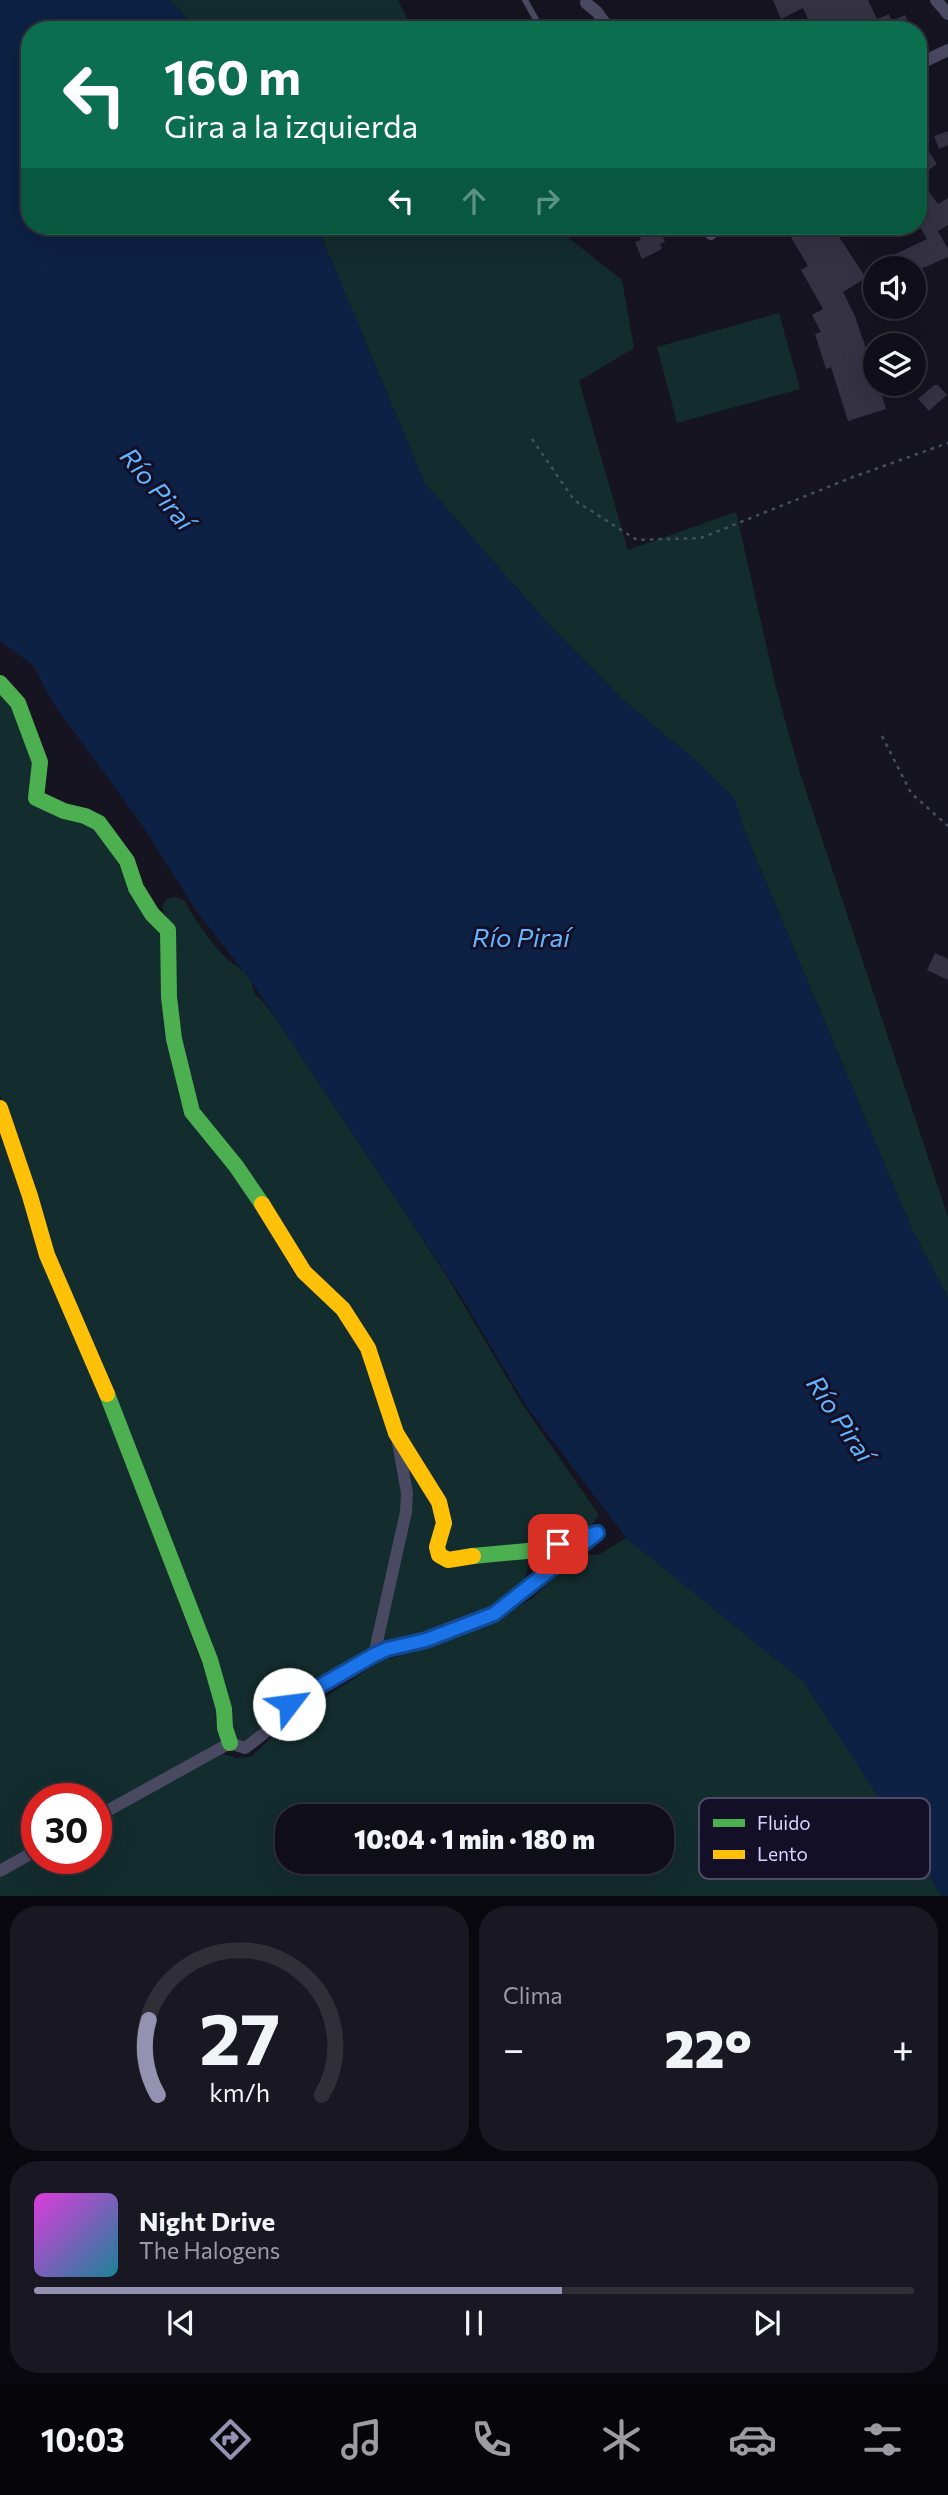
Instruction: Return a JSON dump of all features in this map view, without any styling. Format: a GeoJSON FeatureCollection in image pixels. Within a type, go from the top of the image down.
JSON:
{"type":"FeatureCollection","features":[{"type":"Feature","properties":{"kind":"street"},"geometry":{"type":"LineString","coordinates":[[936,0],[948,14]]}},
{"type":"Feature","properties":{"kind":"street"},"geometry":{"type":"LineString","coordinates":[[586,3],[604,21]]}},
{"type":"Feature","properties":{"kind":"street"},"geometry":{"type":"LineString","coordinates":[[927,60],[948,50]]}},
{"type":"Feature","properties":{"kind":"street"},"geometry":{"type":"LineString","coordinates":[[0,683],[18,703],[40,762],[36,798],[99,824],[127,861],[136,888],[152,914],[168,930],[169,996],[174,1039],[192,1112],[236,1166],[288,1244],[303,1272],[343,1309],[368,1348],[396,1433],[407,1493],[406,1512],[374,1655]]}},
{"type":"Feature","properties":{"kind":"street"},"geometry":{"type":"LineString","coordinates":[[0,1108],[47,1255],[116,1416],[211,1660],[230,1743]]}},
{"type":"Feature","properties":{"kind":"street"},"geometry":{"type":"LineString","coordinates":[[396,1433],[439,1502],[444,1523],[437,1547],[439,1555],[448,1560],[512,1550],[538,1550],[597,1533]]}},
{"type":"Feature","properties":{"kind":"street"},"geometry":{"type":"LineString","coordinates":[[112,1808],[230,1743],[245,1748],[267,1731],[289,1704],[374,1655],[387,1649],[426,1640],[494,1614],[597,1533]]}},
{"type":"Feature","properties":{"kind":"street"},"geometry":{"type":"LineString","coordinates":[[0,1871],[21,1859]]}},
{"type":"Feature","properties":{"kind":"lane"},"geometry":{"type":"LineString","coordinates":[[525,0],[537,21]]}},
{"type":"Feature","properties":{"kind":"path"},"geometry":{"type":"LineString","coordinates":[[532,439],[574,500],[637,540],[701,538],[853,477],[948,443]]}},
{"type":"Feature","properties":{"kind":"path"},"geometry":{"type":"LineString","coordinates":[[882,736],[911,793],[948,826]]}},
{"type":"Feature","properties":{"kind":"green space"},"geometry":{"type":"Polygon","coordinates":[[[170,0],[398,0],[408,21],[189,21],[170,0]]]}},
{"type":"Feature","properties":{"kind":"green space"},"geometry":{"type":"Polygon","coordinates":[[[321,235],[565,235],[622,280],[634,348],[579,381],[628,550],[736,512],[776,688],[800,773],[948,1217],[948,1298],[911,1227],[747,837],[734,798],[696,761],[622,699],[551,627],[425,484],[321,235]]]}},
{"type":"Feature","properties":{"kind":"green space"},"geometry":{"type":"Polygon","coordinates":[[[779,313],[800,389],[677,423],[657,347],[779,313]]]}},
{"type":"Feature","properties":{"kind":"green space"},"geometry":{"type":"Polygon","coordinates":[[[0,689],[15,705],[36,762],[30,796],[94,827],[162,930],[182,1092],[359,1338],[392,1429],[404,1495],[374,1648],[287,1701],[271,1714],[246,1742],[237,1739],[50,1251],[0,1095],[0,689]]]}},
{"type":"Feature","properties":{"kind":"green space"},"geometry":{"type":"Polygon","coordinates":[[[175,897],[185,901],[217,948],[249,977],[256,996],[262,1000],[290,1038],[448,1278],[523,1405],[599,1515],[584,1535],[443,1556],[445,1524],[391,1403],[324,1285],[196,1111],[179,1036],[169,925],[162,906],[167,899],[175,897]]]}},
{"type":"Feature","properties":{"kind":"green space"},"geometry":{"type":"Polygon","coordinates":[[[0,1124],[218,1707],[215,1719],[223,1740],[112,1804],[112,1783],[21,1783],[21,1856],[0,1868],[0,1124]]]}},
{"type":"Feature","properties":{"kind":"green space"},"geometry":{"type":"Polygon","coordinates":[[[400,1448],[438,1504],[434,1550],[527,1557],[528,1566],[519,1590],[467,1623],[381,1646],[408,1519],[400,1448]]]}},
{"type":"Feature","properties":{"kind":"green space"},"geometry":{"type":"Polygon","coordinates":[[[626,1538],[804,1681],[879,1798],[699,1798],[699,1879],[930,1877],[942,1896],[0,1896],[0,1878],[21,1866],[21,1874],[112,1874],[112,1814],[223,1754],[236,1758],[251,1757],[292,1718],[380,1662],[473,1631],[531,1599],[580,1554],[598,1555],[626,1538]]]}},
{"type":"Feature","properties":{"kind":"water","name":"Río Piraí"},"geometry":{"type":"Polygon","coordinates":[[[0,0],[170,0],[189,21],[21,21],[21,235],[321,235],[425,484],[551,627],[622,699],[696,761],[734,798],[747,838],[911,1227],[948,1298],[948,1896],[942,1896],[930,1877],[930,1798],[879,1798],[804,1682],[626,1538],[527,1407],[461,1296],[251,981],[195,909],[142,825],[53,703],[33,665],[0,641],[0,0]]]}},
{"type":"Feature","properties":{"kind":"building"},"geometry":{"type":"Polygon","coordinates":[[[773,0],[868,0],[877,19],[889,14],[892,21],[809,21],[803,8],[781,19],[773,0]]]}},
{"type":"Feature","properties":{"kind":"building"},"geometry":{"type":"Polygon","coordinates":[[[905,15],[908,21],[892,21],[905,15]]]}},
{"type":"Feature","properties":{"kind":"building"},"geometry":{"type":"Polygon","coordinates":[[[948,131],[948,145],[939,149],[934,136],[948,131]]]}},
{"type":"Feature","properties":{"kind":"building"},"geometry":{"type":"Polygon","coordinates":[[[927,149],[937,164],[927,171],[927,149]]]}},
{"type":"Feature","properties":{"kind":"building"},"geometry":{"type":"Polygon","coordinates":[[[927,189],[938,204],[948,198],[948,225],[938,231],[948,249],[948,257],[926,267],[926,256],[891,256],[927,239],[925,235],[927,235],[927,189]]]}},
{"type":"Feature","properties":{"kind":"building"},"geometry":{"type":"Polygon","coordinates":[[[638,235],[662,235],[665,242],[660,244],[662,249],[642,259],[635,242],[641,240],[638,235]]]}},
{"type":"Feature","properties":{"kind":"building"},"geometry":{"type":"Polygon","coordinates":[[[790,235],[838,235],[863,273],[863,280],[843,292],[863,340],[863,396],[882,396],[886,409],[848,421],[831,367],[826,369],[815,334],[821,332],[812,315],[823,309],[801,270],[808,266],[790,235]]]}},
{"type":"Feature","properties":{"kind":"building"},"geometry":{"type":"Polygon","coordinates":[[[938,385],[947,395],[929,411],[918,399],[926,396],[926,392],[938,385]]]}},
{"type":"Feature","properties":{"kind":"building"},"geometry":{"type":"Polygon","coordinates":[[[935,953],[948,959],[948,980],[927,970],[935,953]]]}},
{"type":"Feature","properties":{"kind":"traffic: fast"},"geometry":{"type":"LineString","coordinates":[[0,683],[18,703],[40,762],[36,798],[99,823],[127,861],[136,888],[152,914],[168,930],[169,997],[174,1039],[192,1112],[236,1166],[262,1204]]}},
{"type":"Feature","properties":{"kind":"traffic: fast"},"geometry":{"type":"LineString","coordinates":[[107,1394],[210,1660],[224,1709],[225,1728],[230,1743]]}},
{"type":"Feature","properties":{"kind":"traffic: fast"},"geometry":{"type":"LineString","coordinates":[[473,1556],[538,1550],[597,1533]]}},
{"type":"Feature","properties":{"kind":"traffic: slow"},"geometry":{"type":"LineString","coordinates":[[0,1108],[47,1255],[107,1394]]}},
{"type":"Feature","properties":{"kind":"traffic: slow"},"geometry":{"type":"LineString","coordinates":[[262,1204],[304,1272],[343,1309],[368,1348],[396,1433],[439,1502],[444,1523],[437,1547],[439,1555],[448,1560],[473,1556]]}},
{"type":"Feature","properties":{"kind":"route"},"geometry":{"type":"LineString","coordinates":[[289,1704],[387,1649],[426,1640],[494,1614],[597,1533],[558,1544]]}}]}
